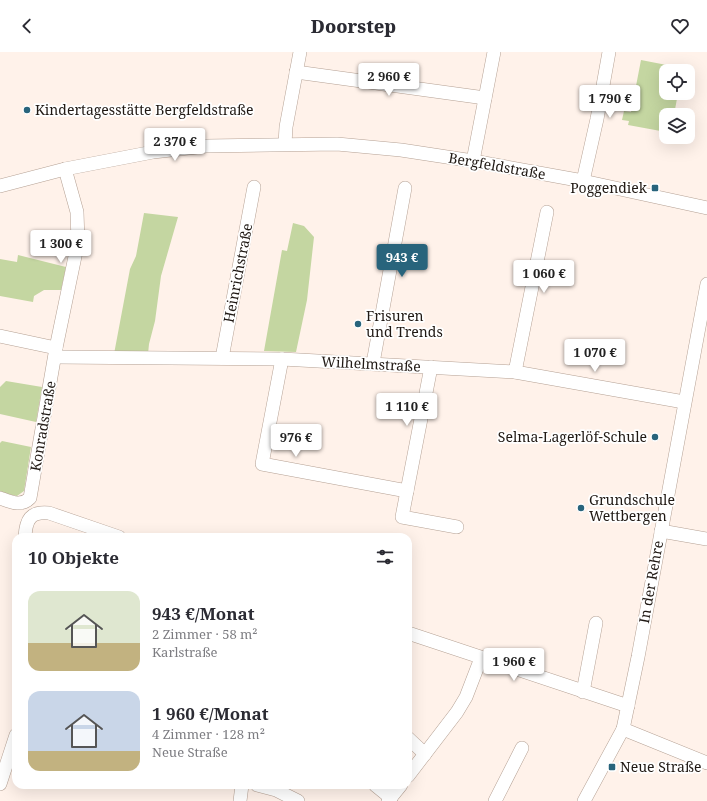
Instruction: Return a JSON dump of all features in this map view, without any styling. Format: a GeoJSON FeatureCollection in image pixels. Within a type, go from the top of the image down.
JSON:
{"type":"FeatureCollection","features":[{"type":"Feature","properties":{"kind":"street"},"geometry":{"type":"LineString","coordinates":[[285,144],[286,127],[300,52]]}},
{"type":"Feature","properties":{"kind":"street"},"geometry":{"type":"LineString","coordinates":[[473,161],[494,52]]}},
{"type":"Feature","properties":{"kind":"street"},"geometry":{"type":"LineString","coordinates":[[583,181],[597,119],[609,52]]}},
{"type":"Feature","properties":{"kind":"street"},"geometry":{"type":"LineString","coordinates":[[296,72],[485,98]]}},
{"type":"Feature","properties":{"kind":"street","name":"Bergfeldstraße"},"geometry":{"type":"LineString","coordinates":[[0,186],[65,169],[153,152],[206,146],[337,144],[400,150],[473,161],[583,181],[707,208]]}},
{"type":"Feature","properties":{"kind":"street","name":"Konradstraße"},"geometry":{"type":"LineString","coordinates":[[0,498],[21,504],[30,498],[78,242],[77,212],[65,169]]}},
{"type":"Feature","properties":{"kind":"street","name":"Heinrichstraße"},"geometry":{"type":"LineString","coordinates":[[222,358],[254,187]]}},
{"type":"Feature","properties":{"kind":"street"},"geometry":{"type":"LineString","coordinates":[[373,363],[406,188]]}},
{"type":"Feature","properties":{"kind":"street"},"geometry":{"type":"LineString","coordinates":[[515,372],[547,212]]}},
{"type":"Feature","properties":{"kind":"street","name":"In der Rehre"},"geometry":{"type":"LineString","coordinates":[[584,801],[623,729],[707,284]]}},
{"type":"Feature","properties":{"kind":"street"},"geometry":{"type":"LineString","coordinates":[[0,336],[56,353]]}},
{"type":"Feature","properties":{"kind":"street","name":"Wilhelmstraße"},"geometry":{"type":"LineString","coordinates":[[56,353],[282,359],[515,372],[684,402]]}},
{"type":"Feature","properties":{"kind":"street"},"geometry":{"type":"LineString","coordinates":[[282,359],[262,464],[407,491]]}},
{"type":"Feature","properties":{"kind":"street"},"geometry":{"type":"LineString","coordinates":[[431,367],[402,517],[457,527]]}},
{"type":"Feature","properties":{"kind":"street"},"geometry":{"type":"LineString","coordinates":[[25,533],[29,518],[40,512],[49,513],[108,533]]}},
{"type":"Feature","properties":{"kind":"street"},"geometry":{"type":"LineString","coordinates":[[661,531],[707,539]]}},
{"type":"Feature","properties":{"kind":"street"},"geometry":{"type":"LineString","coordinates":[[583,692],[596,623]]}},
{"type":"Feature","properties":{"kind":"street"},"geometry":{"type":"LineString","coordinates":[[412,634],[628,706]]}},
{"type":"Feature","properties":{"kind":"street"},"geometry":{"type":"LineString","coordinates":[[412,771],[457,712],[466,697],[481,658]]}},
{"type":"Feature","properties":{"kind":"street"},"geometry":{"type":"LineString","coordinates":[[623,729],[707,763]]}},
{"type":"Feature","properties":{"kind":"street"},"geometry":{"type":"LineString","coordinates":[[412,742],[425,754]]}},
{"type":"Feature","properties":{"kind":"street"},"geometry":{"type":"LineString","coordinates":[[0,784],[6,747]]}},
{"type":"Feature","properties":{"kind":"street"},"geometry":{"type":"LineString","coordinates":[[495,801],[522,748]]}},
{"type":"Feature","properties":{"kind":"street"},"geometry":{"type":"LineString","coordinates":[[240,801],[242,789]]}},
{"type":"Feature","properties":{"kind":"street"},"geometry":{"type":"LineString","coordinates":[[272,789],[298,801]]}},
{"type":"Feature","properties":{"kind":"street"},"geometry":{"type":"LineString","coordinates":[[379,789],[390,800],[398,789]]}},
{"type":"Feature","properties":{"kind":"green space"},"geometry":{"type":"Polygon","coordinates":[[[641,60],[662,64],[659,64],[659,100],[677,100],[675,108],[659,108],[659,131],[628,125],[629,121],[622,120],[624,111],[631,112],[641,60]]]}},
{"type":"Feature","properties":{"kind":"green space"},"geometry":{"type":"Polygon","coordinates":[[[144,213],[178,217],[161,276],[155,321],[148,354],[114,354],[130,269],[136,256],[144,213]]]}},
{"type":"Feature","properties":{"kind":"green space"},"geometry":{"type":"Polygon","coordinates":[[[293,223],[304,226],[314,237],[307,300],[296,352],[264,351],[282,250],[287,251],[293,223]]]}},
{"type":"Feature","properties":{"kind":"green space"},"geometry":{"type":"Polygon","coordinates":[[[18,255],[66,267],[61,290],[44,290],[34,296],[33,302],[0,296],[0,259],[17,262],[18,255]]]}},
{"type":"Feature","properties":{"kind":"green space"},"geometry":{"type":"Polygon","coordinates":[[[6,381],[42,387],[36,422],[0,414],[0,387],[6,381]]]}},
{"type":"Feature","properties":{"kind":"green space"},"geometry":{"type":"Polygon","coordinates":[[[2,441],[31,447],[24,491],[17,496],[0,491],[0,443],[2,441]]]}},
{"type":"Feature","properties":{"kind":"place","name":"Kindertagesstätte Bergfeldstraße"},"geometry":{"type":"Point","coordinates":[27,110]}},
{"type":"Feature","properties":{"kind":"place","name":"Poggendiek"},"geometry":{"type":"Point","coordinates":[655,188]}},
{"type":"Feature","properties":{"kind":"place","name":"Frisuren und Trends"},"geometry":{"type":"Point","coordinates":[358,324]}},
{"type":"Feature","properties":{"kind":"place","name":"Selma-Lagerlöf-Schule"},"geometry":{"type":"Point","coordinates":[655,437]}},
{"type":"Feature","properties":{"kind":"place","name":"Grundschule Wettbergen"},"geometry":{"type":"Point","coordinates":[581,508]}},
{"type":"Feature","properties":{"kind":"place","name":"Neue Straße"},"geometry":{"type":"Point","coordinates":[612,767]}}]}
